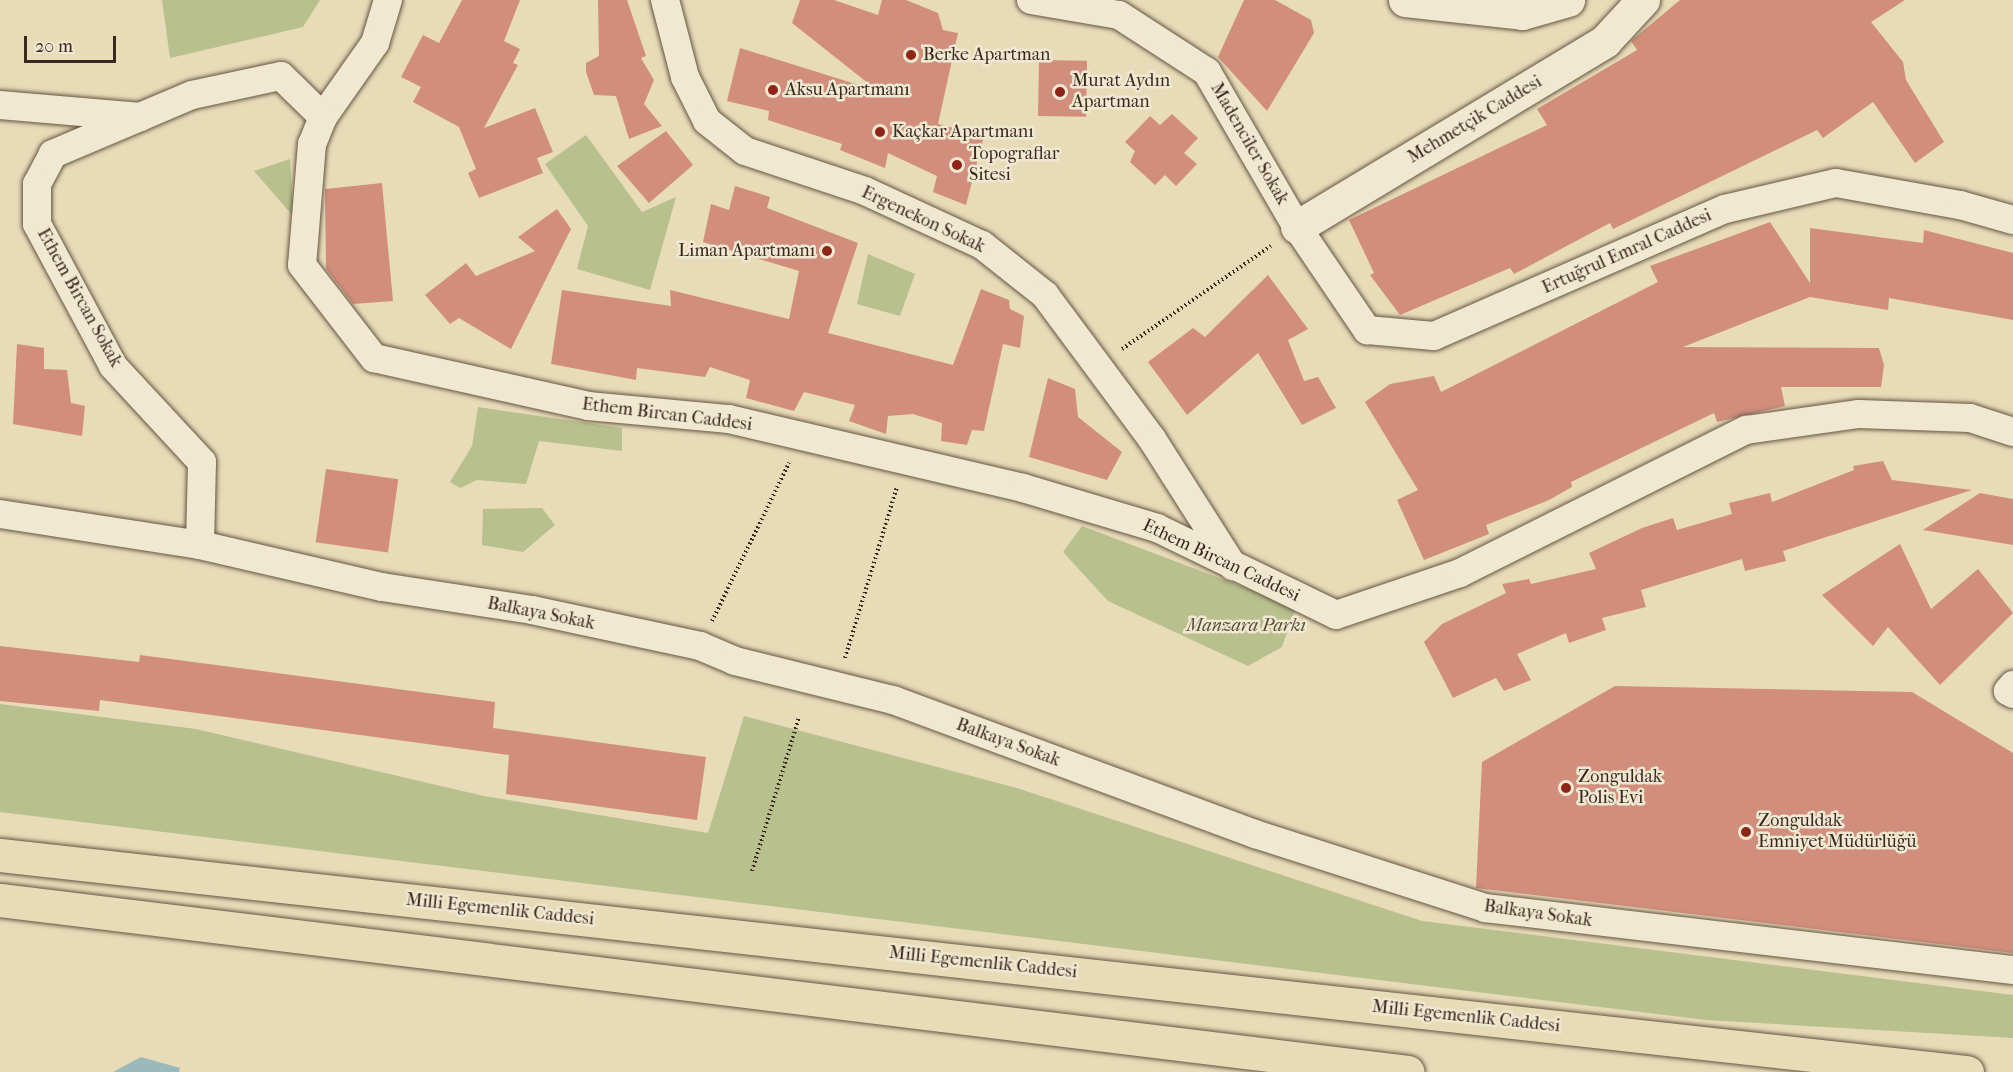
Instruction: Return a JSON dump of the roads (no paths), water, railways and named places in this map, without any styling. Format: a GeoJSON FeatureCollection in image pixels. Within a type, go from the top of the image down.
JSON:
{"type":"FeatureCollection","features":[{"type":"Feature","properties":{"kind":"highway","name":"Milli Egemenlik Caddesi"},"geometry":{"type":"LineString","coordinates":[[0,855],[1967,1072]]}},
{"type":"Feature","properties":{"kind":"highway"},"geometry":{"type":"LineString","coordinates":[[0,900],[1408,1072]]}},
{"type":"Feature","properties":{"kind":"street"},"geometry":{"type":"LineString","coordinates":[[323,117],[375,43],[388,0]]}},
{"type":"Feature","properties":{"kind":"street","name":"Ergenekon Sokak"},"geometry":{"type":"LineString","coordinates":[[665,0],[685,77],[707,121],[745,151],[866,192],[982,245],[1045,294],[1099,365],[1235,567]]}},
{"type":"Feature","properties":{"kind":"street","name":"Madenciler Sokak"},"geometry":{"type":"LineString","coordinates":[[1032,0],[1119,15],[1207,72],[1297,227]]}},
{"type":"Feature","properties":{"kind":"street"},"geometry":{"type":"LineString","coordinates":[[1405,0],[1522,13],[1568,0]]}},
{"type":"Feature","properties":{"kind":"street","name":"Mehmetçik Caddesi"},"geometry":{"type":"LineString","coordinates":[[1297,227],[1605,41],[1643,0]]}},
{"type":"Feature","properties":{"kind":"street","name":"Ethem Bircan Sokak"},"geometry":{"type":"LineString","coordinates":[[200,544],[202,462],[113,366],[37,224],[37,184],[53,154],[192,95],[281,76],[323,117]]}},
{"type":"Feature","properties":{"kind":"street"},"geometry":{"type":"LineString","coordinates":[[0,105],[140,117]]}},
{"type":"Feature","properties":{"kind":"street","name":"Ethem Bircan Caddesi"},"geometry":{"type":"LineString","coordinates":[[323,117],[312,144],[302,266],[374,358],[588,406],[729,419],[905,463],[1023,488],[1157,528],[1336,615],[1460,573],[1746,430],[1859,414],[1970,418],[2013,432]]}},
{"type":"Feature","properties":{"kind":"street","name":"Ertuğrul Emral Caddesi"},"geometry":{"type":"LineString","coordinates":[[1297,227],[1367,330],[1434,336],[1725,209],[1836,183],[1960,205],[2013,220]]}},
{"type":"Feature","properties":{"kind":"street","name":"Balkaya Sokak"},"geometry":{"type":"LineString","coordinates":[[0,514],[200,544],[382,587],[532,610],[700,646],[735,662],[837,683],[1255,834],[1485,908],[2013,970]]}},
{"type":"Feature","properties":{"kind":"street"},"geometry":{"type":"LineString","coordinates":[[2013,685],[2008,691],[2013,694]]}},
{"type":"Feature","properties":{"kind":"water"},"geometry":{"type":"Polygon","coordinates":[[[141,1057],[180,1068],[179,1072],[113,1072],[141,1057]]]}},
{"type":"Feature","properties":{"kind":"place","name":"Berke Apartman"},"geometry":{"type":"Point","coordinates":[911,55]}},
{"type":"Feature","properties":{"kind":"place","name":"Aksu Apartmanı"},"geometry":{"type":"Point","coordinates":[773,90]}},
{"type":"Feature","properties":{"kind":"place","name":"Murat Aydın Apartman"},"geometry":{"type":"Point","coordinates":[1060,92]}},
{"type":"Feature","properties":{"kind":"place","name":"Kaçkar Apartmanı"},"geometry":{"type":"Point","coordinates":[880,132]}},
{"type":"Feature","properties":{"kind":"place","name":"Topograflar Sitesi"},"geometry":{"type":"Point","coordinates":[957,165]}},
{"type":"Feature","properties":{"kind":"place","name":"Liman Apartmanı"},"geometry":{"type":"Point","coordinates":[827,251]}},
{"type":"Feature","properties":{"kind":"place","name":"Zonguldak Polis Evi"},"geometry":{"type":"Point","coordinates":[1566,788]}},
{"type":"Feature","properties":{"kind":"place","name":"Zonguldak Emniyet Müdürlüğü"},"geometry":{"type":"Point","coordinates":[1746,832]}},
{"type":"Feature","properties":{"kind":"park label","name":"Manzara Parkı"},"geometry":{"type":"Point","coordinates":[1246,626]}}]}
